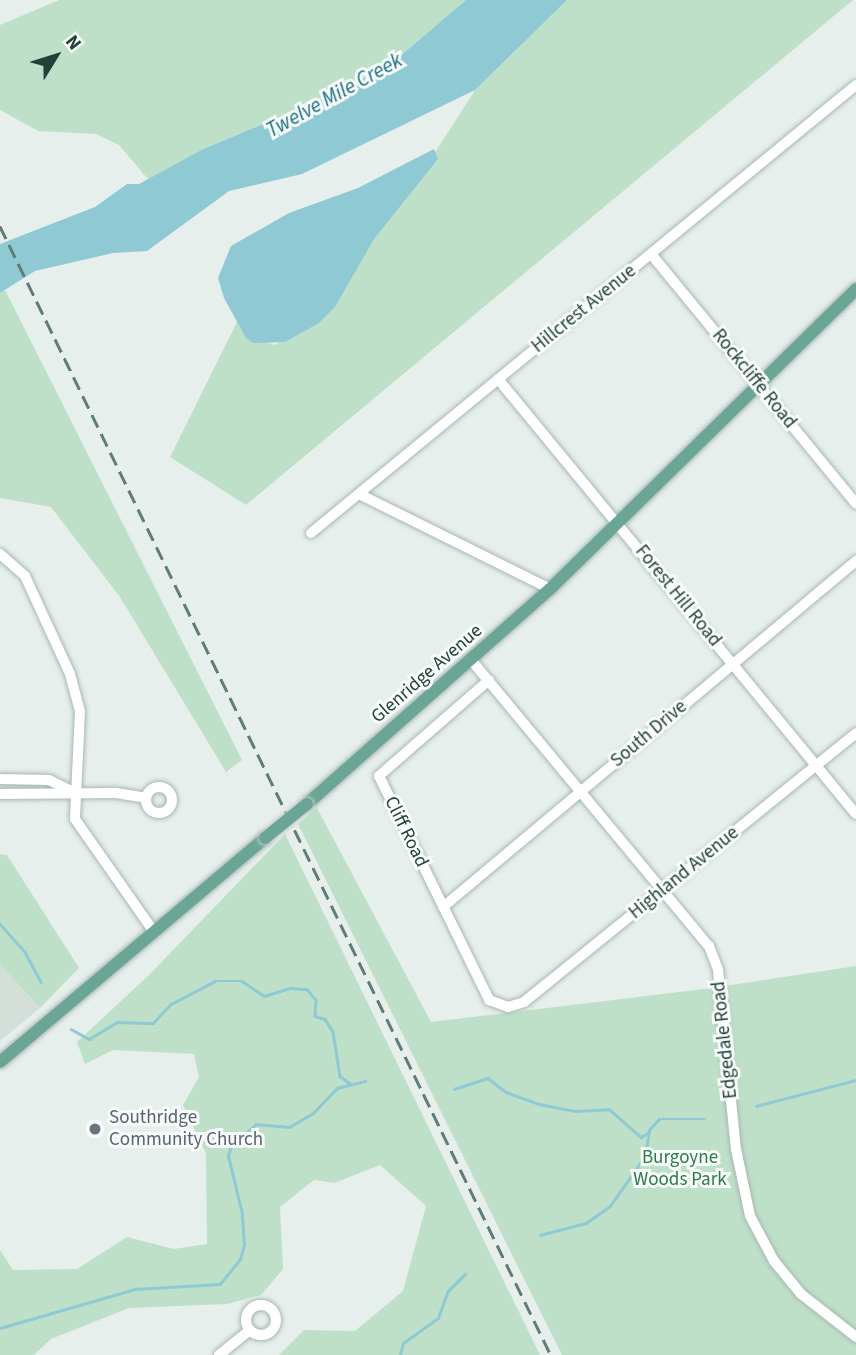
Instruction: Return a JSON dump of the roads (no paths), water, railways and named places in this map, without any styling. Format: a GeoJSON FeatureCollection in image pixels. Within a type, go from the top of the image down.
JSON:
{"type":"FeatureCollection","features":[{"type":"Feature","properties":{"kind":"main road","name":"Glenridge Avenue"},"geometry":{"type":"LineString","coordinates":[[0,1062],[307,804],[550,590],[856,289]]}},
{"type":"Feature","properties":{"kind":"street","name":"Hillcrest Avenue"},"geometry":{"type":"LineString","coordinates":[[311,533],[856,85]]}},
{"type":"Feature","properties":{"kind":"street","name":"Rockcliffe Road"},"geometry":{"type":"LineString","coordinates":[[651,254],[856,504]]}},
{"type":"Feature","properties":{"kind":"street","name":"Forest Hill Road"},"geometry":{"type":"LineString","coordinates":[[498,379],[856,814]]}},
{"type":"Feature","properties":{"kind":"street"},"geometry":{"type":"LineString","coordinates":[[359,494],[550,590]]}},
{"type":"Feature","properties":{"kind":"street"},"geometry":{"type":"LineString","coordinates":[[0,554],[25,576],[70,674],[80,711],[75,819],[154,932]]}},
{"type":"Feature","properties":{"kind":"street","name":"South Drive"},"geometry":{"type":"LineString","coordinates":[[443,907],[856,561]]}},
{"type":"Feature","properties":{"kind":"street","name":"Edgedale Road"},"geometry":{"type":"LineString","coordinates":[[471,661],[709,946],[718,970],[736,1150],[750,1216],[775,1261],[801,1294],[856,1337]]}},
{"type":"Feature","properties":{"kind":"street","name":"Cliff Road"},"geometry":{"type":"LineString","coordinates":[[489,680],[379,776],[489,1000],[508,1007]]}},
{"type":"Feature","properties":{"kind":"street","name":"Highland Avenue"},"geometry":{"type":"LineString","coordinates":[[508,1007],[524,1002],[856,733]]}},
{"type":"Feature","properties":{"kind":"street"},"geometry":{"type":"LineString","coordinates":[[0,779],[49,780],[77,793]]}},
{"type":"Feature","properties":{"kind":"street"},"geometry":{"type":"LineString","coordinates":[[0,794],[77,793],[146,798]]}},
{"type":"Feature","properties":{"kind":"street"},"geometry":{"type":"LineString","coordinates":[[219,1355],[249,1331]]}},
{"type":"Feature","properties":{"kind":"water","name":"Twelve Mile Creek"},"geometry":{"type":"Polygon","coordinates":[[[466,0],[567,0],[475,90],[302,174],[229,191],[147,251],[113,253],[35,271],[0,293],[0,244],[95,207],[127,184],[139,184],[201,150],[345,90],[405,52],[466,0]]]}},
{"type":"Feature","properties":{"kind":"water"},"geometry":{"type":"Polygon","coordinates":[[[434,149],[438,159],[374,239],[335,307],[319,323],[285,342],[253,343],[246,338],[224,298],[218,278],[231,246],[289,213],[358,188],[434,149]]]}},
{"type":"Feature","properties":{"kind":"waterway"},"geometry":{"type":"LineString","coordinates":[[0,924],[25,952],[41,982]]}},
{"type":"Feature","properties":{"kind":"waterway"},"geometry":{"type":"LineString","coordinates":[[71,1029],[89,1039],[117,1022],[153,1023],[171,1004],[215,981],[242,981],[264,996],[291,988],[307,989],[316,1000],[315,1016],[325,1019],[333,1032],[340,1076],[351,1084]]}},
{"type":"Feature","properties":{"kind":"waterway"},"geometry":{"type":"LineString","coordinates":[[454,1089],[488,1078],[506,1092],[539,1104],[575,1111],[609,1109],[641,1137],[649,1132]]}},
{"type":"Feature","properties":{"kind":"waterway"},"geometry":{"type":"LineString","coordinates":[[756,1106],[856,1080]]}},
{"type":"Feature","properties":{"kind":"waterway"},"geometry":{"type":"LineString","coordinates":[[0,1328],[135,1289],[220,1284],[240,1259],[244,1245],[242,1214],[228,1156],[231,1146],[256,1124],[289,1127],[313,1113],[337,1088],[365,1081]]}},
{"type":"Feature","properties":{"kind":"waterway"},"geometry":{"type":"LineString","coordinates":[[540,1235],[586,1223],[610,1206],[645,1156],[649,1130],[659,1119],[705,1119]]}},
{"type":"Feature","properties":{"kind":"waterway"},"geometry":{"type":"LineString","coordinates":[[400,1355],[403,1343],[438,1318],[448,1291],[465,1274]]}},
{"type":"Feature","properties":{"kind":"railway"},"geometry":{"type":"LineString","coordinates":[[0,226],[551,1355]]}},
{"type":"Feature","properties":{"kind":"place","name":"Southridge Community Church"},"geometry":{"type":"Point","coordinates":[95,1129]}},
{"type":"Feature","properties":{"kind":"park label","name":"Burgoyne Woods Park"},"geometry":{"type":"Point","coordinates":[680,1169]}}]}
